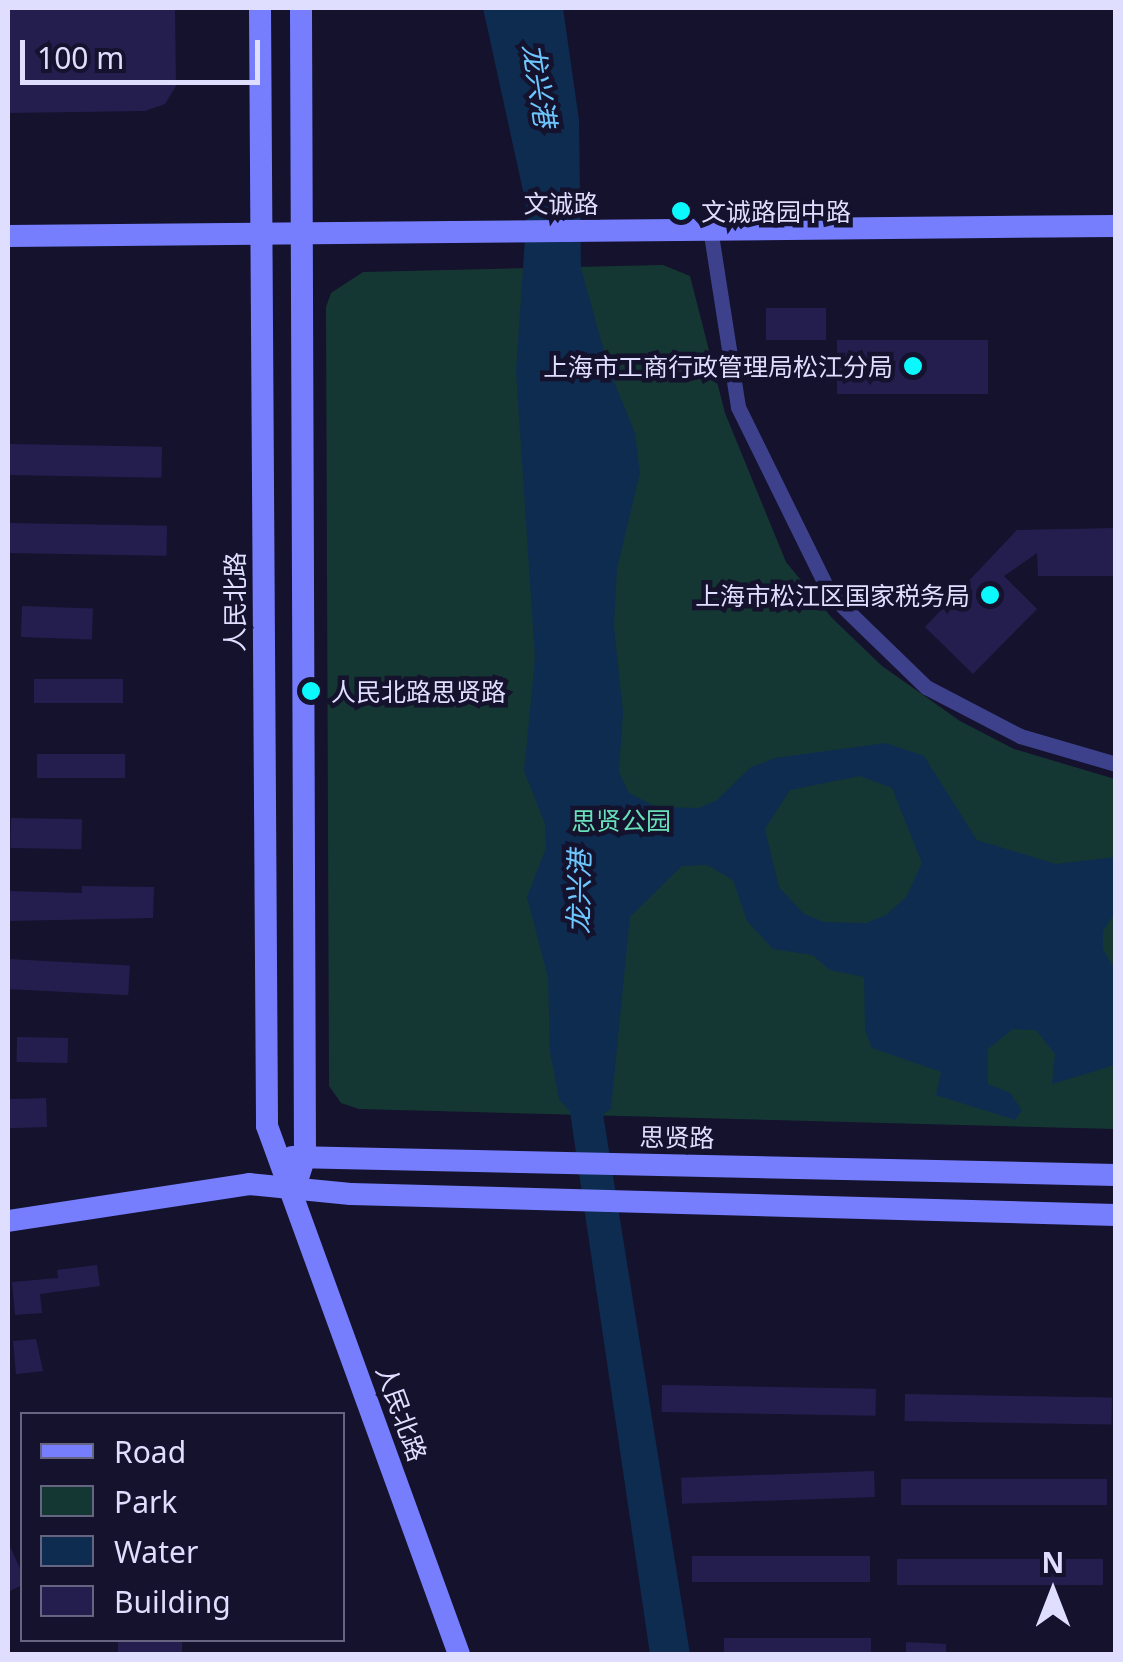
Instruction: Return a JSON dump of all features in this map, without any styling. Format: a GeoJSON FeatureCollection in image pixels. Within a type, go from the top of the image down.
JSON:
{"type":"FeatureCollection","features":[{"type":"Feature","properties":{"kind":"main road","name":"人民北路"},"geometry":{"type":"LineString","coordinates":[[260,8],[267,1126],[276,1158],[294,1190],[459,1654]]}},
{"type":"Feature","properties":{"kind":"main road"},"geometry":{"type":"LineString","coordinates":[[294,1190],[305,1157],[299,233],[302,8]]}},
{"type":"Feature","properties":{"kind":"main road","name":"文诚路"},"geometry":{"type":"LineString","coordinates":[[8,236],[1116,226]]}},
{"type":"Feature","properties":{"kind":"main road"},"geometry":{"type":"LineString","coordinates":[[249,1184],[276,1158]]}},
{"type":"Feature","properties":{"kind":"main road","name":"思贤路"},"geometry":{"type":"LineString","coordinates":[[276,1158],[1116,1175]]}},
{"type":"Feature","properties":{"kind":"main road"},"geometry":{"type":"LineString","coordinates":[[8,1221],[249,1184],[294,1190],[1116,1216]]}},
{"type":"Feature","properties":{"kind":"street"},"geometry":{"type":"LineString","coordinates":[[710,228],[738,406],[830,594],[926,687],[1020,736],[1116,764]]}},
{"type":"Feature","properties":{"kind":"green space","name":"思贤公园"},"geometry":{"type":"Polygon","coordinates":[[[663,265],[690,276],[725,413],[786,562],[832,618],[882,666],[960,721],[1014,749],[1115,779],[1115,1129],[359,1109],[341,1103],[329,1086],[326,307],[331,293],[363,272],[663,265]]]}},
{"type":"Feature","properties":{"kind":"water","name":"龙兴港"},"geometry":{"type":"Polygon","coordinates":[[[483,8],[563,8],[579,120],[581,268],[609,369],[635,433],[640,473],[617,569],[614,626],[623,712],[619,772],[629,793],[656,807],[699,808],[717,800],[751,767],[775,758],[886,743],[924,756],[977,840],[1056,864],[1115,857],[1115,913],[1103,931],[1103,949],[1115,971],[1115,1065],[1052,1084],[1055,1054],[1036,1030],[1013,1029],[988,1049],[988,1084],[1010,1093],[1022,1110],[1015,1120],[936,1095],[941,1072],[872,1048],[865,1030],[864,977],[830,970],[812,955],[773,949],[747,921],[733,880],[707,865],[682,866],[630,917],[611,1109],[603,1114],[690,1654],[650,1654],[570,1112],[559,1099],[550,1052],[548,978],[527,897],[546,848],[545,824],[524,771],[535,658],[516,371],[527,209],[483,8]],[[860,776],[790,790],[765,829],[779,887],[804,914],[824,922],[866,923],[886,915],[906,897],[922,863],[892,788],[860,776]]]}},
{"type":"Feature","properties":{"kind":"building"},"geometry":{"type":"Polygon","coordinates":[[[8,8],[175,8],[176,86],[165,104],[145,111],[8,113],[8,8]]]}},
{"type":"Feature","properties":{"kind":"building"},"geometry":{"type":"Polygon","coordinates":[[[766,308],[826,308],[826,340],[766,340],[766,308]]]}},
{"type":"Feature","properties":{"kind":"building","name":"上海市工商行政管理局松江分局"},"geometry":{"type":"Polygon","coordinates":[[[837,340],[988,340],[988,394],[837,394],[837,340]]]}},
{"type":"Feature","properties":{"kind":"building"},"geometry":{"type":"Polygon","coordinates":[[[8,444],[162,447],[161,478],[8,475],[8,444]]]}},
{"type":"Feature","properties":{"kind":"building"},"geometry":{"type":"Polygon","coordinates":[[[8,523],[167,526],[166,556],[8,553],[8,523]]]}},
{"type":"Feature","properties":{"kind":"building","name":"上海市松江区国家税务局"},"geometry":{"type":"Polygon","coordinates":[[[1116,528],[1116,576],[1038,576],[1037,553],[1004,576],[1037,609],[973,674],[925,627],[1017,530],[1116,528]]]}},
{"type":"Feature","properties":{"kind":"building"},"geometry":{"type":"Polygon","coordinates":[[[22,606],[93,608],[92,639],[21,637],[22,606]]]}},
{"type":"Feature","properties":{"kind":"building"},"geometry":{"type":"Polygon","coordinates":[[[34,679],[123,679],[123,703],[34,703],[34,679]]]}},
{"type":"Feature","properties":{"kind":"building"},"geometry":{"type":"Polygon","coordinates":[[[37,754],[125,754],[125,778],[37,778],[37,754]]]}},
{"type":"Feature","properties":{"kind":"building"},"geometry":{"type":"Polygon","coordinates":[[[11,818],[82,819],[81,849],[10,848],[11,818]]]}},
{"type":"Feature","properties":{"kind":"building"},"geometry":{"type":"Polygon","coordinates":[[[82,886],[154,887],[153,918],[8,921],[8,891],[82,893],[82,886]]]}},
{"type":"Feature","properties":{"kind":"building"},"geometry":{"type":"Polygon","coordinates":[[[8,959],[130,965],[128,995],[8,989],[8,959]]]}},
{"type":"Feature","properties":{"kind":"building"},"geometry":{"type":"Polygon","coordinates":[[[17,1037],[68,1038],[68,1063],[17,1062],[17,1037]]]}},
{"type":"Feature","properties":{"kind":"building"},"geometry":{"type":"Polygon","coordinates":[[[46,1098],[47,1127],[9,1128],[8,1099],[46,1098]]]}},
{"type":"Feature","properties":{"kind":"building"},"geometry":{"type":"Polygon","coordinates":[[[97,1265],[100,1286],[40,1294],[42,1313],[15,1315],[12,1282],[58,1278],[57,1270],[97,1265]]]}},
{"type":"Feature","properties":{"kind":"building"},"geometry":{"type":"Polygon","coordinates":[[[36,1339],[43,1371],[16,1374],[13,1341],[36,1339]]]}},
{"type":"Feature","properties":{"kind":"building"},"geometry":{"type":"Polygon","coordinates":[[[662,1385],[876,1389],[875,1416],[662,1412],[662,1385]]]}},
{"type":"Feature","properties":{"kind":"building"},"geometry":{"type":"Polygon","coordinates":[[[905,1394],[1112,1398],[1111,1425],[905,1421],[905,1394]]]}},
{"type":"Feature","properties":{"kind":"building"},"geometry":{"type":"Polygon","coordinates":[[[874,1471],[875,1497],[682,1504],[681,1478],[874,1471]]]}},
{"type":"Feature","properties":{"kind":"building"},"geometry":{"type":"Polygon","coordinates":[[[901,1479],[1107,1479],[1107,1505],[901,1505],[901,1479]]]}},
{"type":"Feature","properties":{"kind":"building"},"geometry":{"type":"Polygon","coordinates":[[[8,1542],[20,1569],[20,1586],[8,1592],[8,1542]]]}},
{"type":"Feature","properties":{"kind":"building"},"geometry":{"type":"Polygon","coordinates":[[[692,1556],[870,1556],[870,1582],[692,1582],[692,1556]]]}},
{"type":"Feature","properties":{"kind":"building"},"geometry":{"type":"Polygon","coordinates":[[[897,1559],[1103,1559],[1103,1585],[897,1585],[897,1559]]]}},
{"type":"Feature","properties":{"kind":"building"},"geometry":{"type":"Polygon","coordinates":[[[724,1638],[871,1638],[871,1654],[724,1654],[724,1638]]]}},
{"type":"Feature","properties":{"kind":"building"},"geometry":{"type":"Polygon","coordinates":[[[118,1642],[182,1642],[182,1654],[118,1654],[118,1642]]]}},
{"type":"Feature","properties":{"kind":"building"},"geometry":{"type":"Polygon","coordinates":[[[906,1642],[946,1644],[946,1654],[906,1654],[906,1642]]]}},
{"type":"Feature","properties":{"kind":"place","name":"文诚路园中路"},"geometry":{"type":"Point","coordinates":[681,211]}},
{"type":"Feature","properties":{"kind":"place","name":"上海市工商行政管理局松江分局"},"geometry":{"type":"Point","coordinates":[913,366]}},
{"type":"Feature","properties":{"kind":"place","name":"上海市松江区国家税务局"},"geometry":{"type":"Point","coordinates":[990,595]}},
{"type":"Feature","properties":{"kind":"place","name":"人民北路思贤路"},"geometry":{"type":"Point","coordinates":[311,691]}}]}
